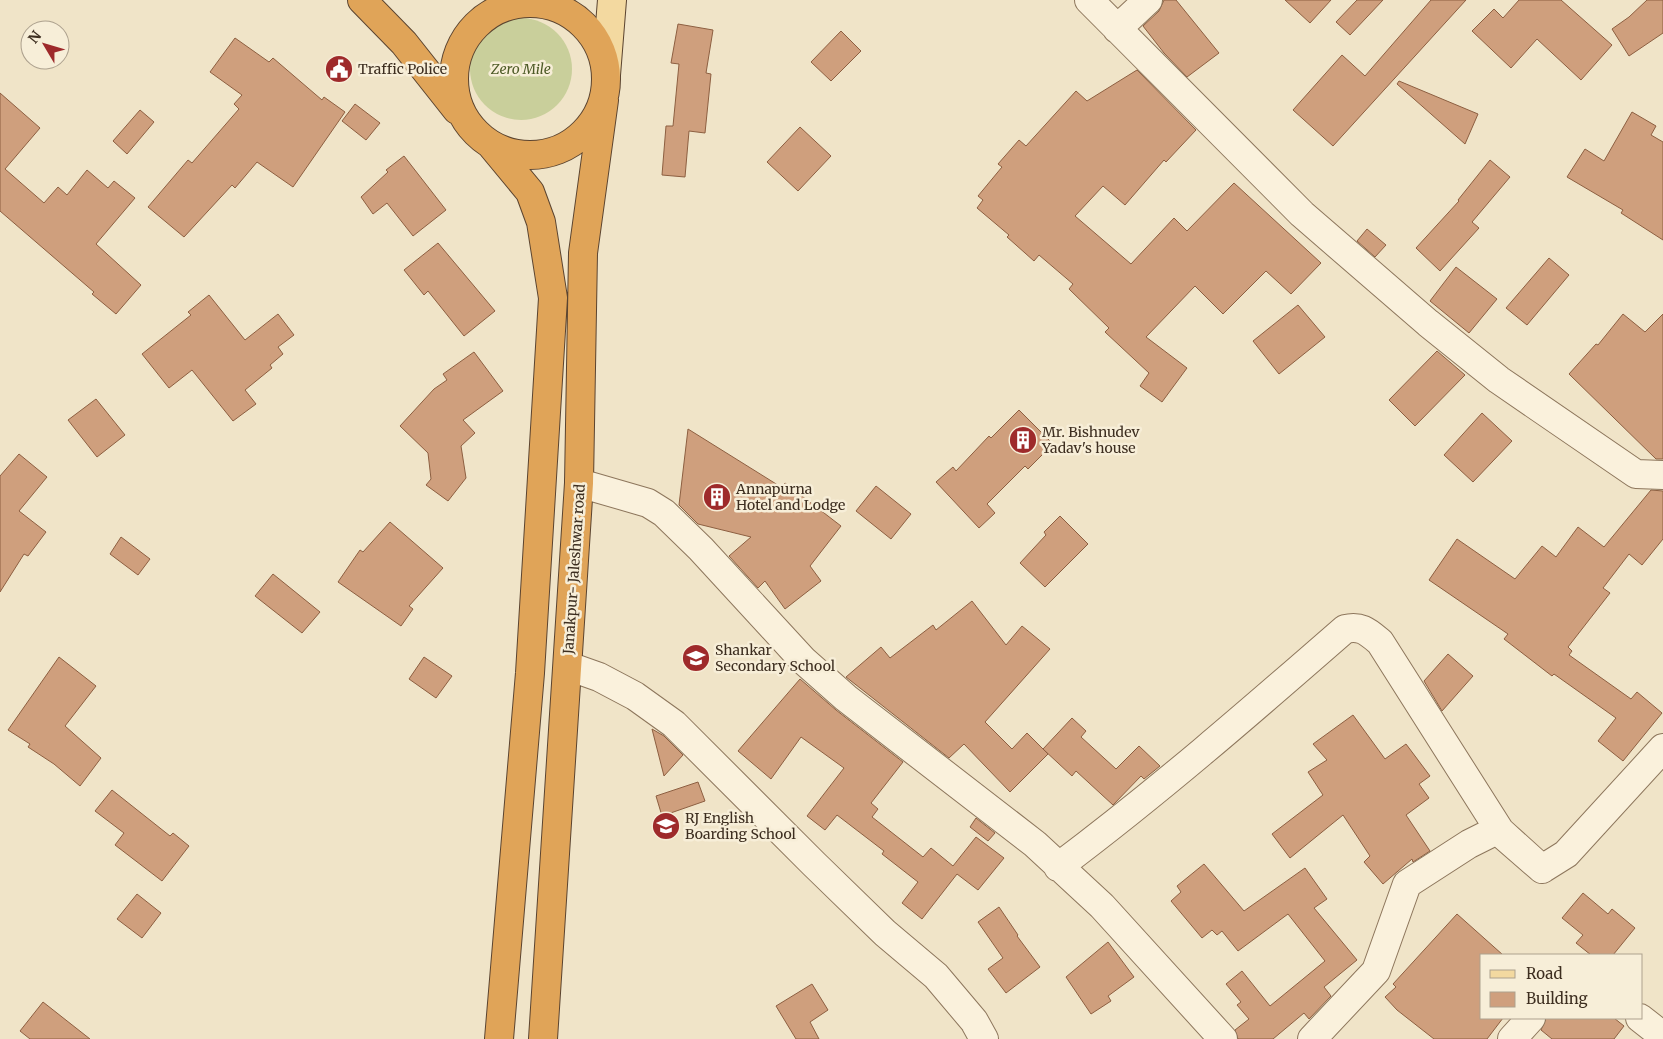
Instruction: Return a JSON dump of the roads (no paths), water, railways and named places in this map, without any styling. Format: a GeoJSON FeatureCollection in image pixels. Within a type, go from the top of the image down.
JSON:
{"type":"FeatureCollection","features":[{"type":"Feature","properties":{"kind":"highway"},"geometry":{"type":"LineString","coordinates":[[362,0],[404,43],[466,121],[512,168],[530,192],[540,222],[553,298],[530,672],[499,1039]]}},
{"type":"Feature","properties":{"kind":"highway"},"geometry":{"type":"LineString","coordinates":[[466,121],[455,93],[455,62],[468,34],[478,23],[503,3],[547,4],[567,12],[584,24],[600,47],[605,87],[600,110],[587,130],[560,150],[537,156],[508,153],[492,146]]}},
{"type":"Feature","properties":{"kind":"highway","name":"Janakpur- Jaleshwar road"},"geometry":{"type":"LineString","coordinates":[[543,1039],[579,482],[583,253],[605,87]]}},
{"type":"Feature","properties":{"kind":"main road"},"geometry":{"type":"LineString","coordinates":[[605,87],[612,0]]}},
{"type":"Feature","properties":{"kind":"street"},"geometry":{"type":"LineString","coordinates":[[1088,0],[1302,214],[1428,323],[1499,380],[1636,474],[1663,475]]}},
{"type":"Feature","properties":{"kind":"street"},"geometry":{"type":"LineString","coordinates":[[1117,29],[1148,0]]}},
{"type":"Feature","properties":{"kind":"street"},"geometry":{"type":"LineString","coordinates":[[579,482],[648,503],[664,513],[702,549],[802,660],[846,698],[1034,844],[1102,906],[1177,985],[1223,1039]]}},
{"type":"Feature","properties":{"kind":"street"},"geometry":{"type":"LineString","coordinates":[[1058,867],[1121,820],[1179,773],[1345,629],[1356,626],[1368,631],[1380,642],[1500,831],[1542,869]]}},
{"type":"Feature","properties":{"kind":"street"},"geometry":{"type":"LineString","coordinates":[[568,666],[599,677],[635,696],[674,724],[885,933],[936,976],[974,1021],[984,1039]]}},
{"type":"Feature","properties":{"kind":"street"},"geometry":{"type":"LineString","coordinates":[[1542,869],[1566,854],[1663,748]]}},
{"type":"Feature","properties":{"kind":"street"},"geometry":{"type":"LineString","coordinates":[[1312,1039],[1376,971],[1407,884],[1468,844],[1497,830],[1542,869]]}},
{"type":"Feature","properties":{"kind":"street"},"geometry":{"type":"LineString","coordinates":[[1512,1039],[1530,1019]]}},
{"type":"Feature","properties":{"kind":"street"},"geometry":{"type":"LineString","coordinates":[[1641,1019],[1663,1036]]}},
{"type":"Feature","properties":{"kind":"place","name":"Traffic Police"},"geometry":{"type":"Point","coordinates":[339,69]}},
{"type":"Feature","properties":{"kind":"place","name":"Mr. Bishnudev Yadav's house"},"geometry":{"type":"Point","coordinates":[1023,440]}},
{"type":"Feature","properties":{"kind":"place","name":"Annapurna Hotel and Lodge"},"geometry":{"type":"Point","coordinates":[717,497]}},
{"type":"Feature","properties":{"kind":"place","name":"Shankar Secondary School"},"geometry":{"type":"Point","coordinates":[696,658]}},
{"type":"Feature","properties":{"kind":"place","name":"RJ English Boarding School"},"geometry":{"type":"Point","coordinates":[666,826]}},
{"type":"Feature","properties":{"kind":"park label","name":"Zero Mile"},"geometry":{"type":"Point","coordinates":[521,69]}}]}
